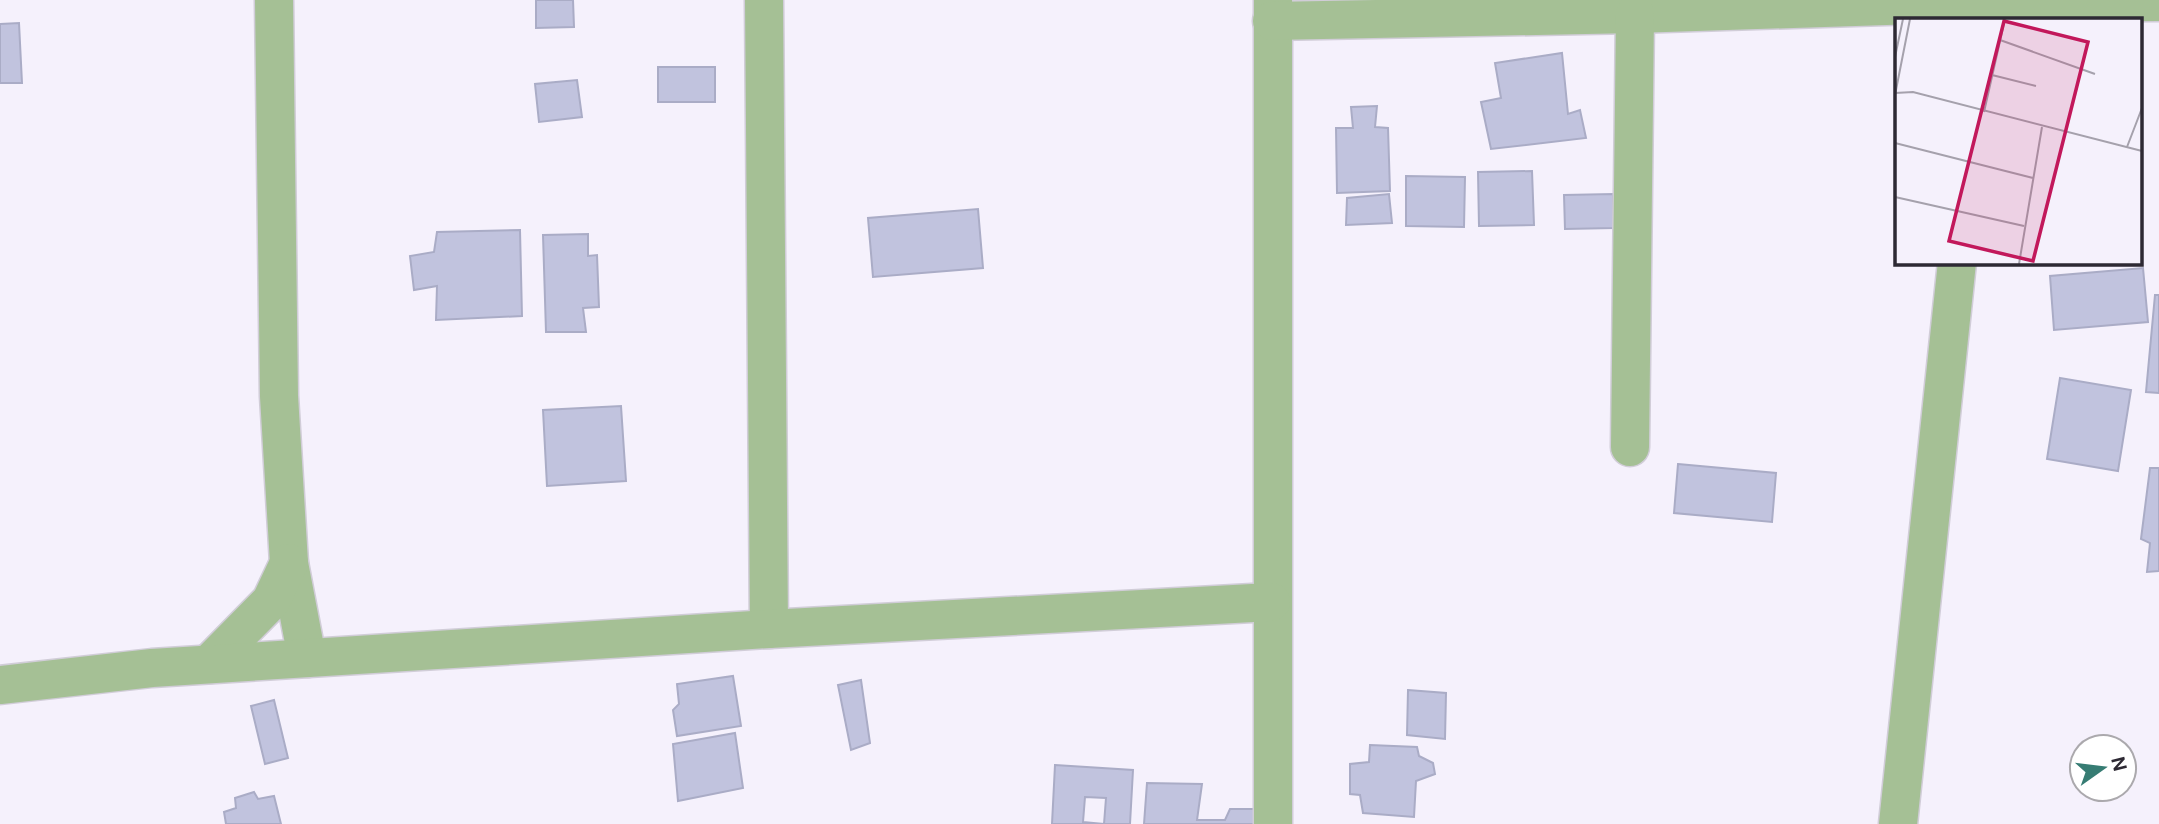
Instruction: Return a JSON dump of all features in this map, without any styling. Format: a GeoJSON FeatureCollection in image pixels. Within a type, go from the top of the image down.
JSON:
{"type":"FeatureCollection","features":[{"type":"Feature","properties":{"kind":"street"},"geometry":{"type":"LineString","coordinates":[[274,0],[279,396],[289,563],[307,658]]}},
{"type":"Feature","properties":{"kind":"street"},"geometry":{"type":"LineString","coordinates":[[764,0],[769,629]]}},
{"type":"Feature","properties":{"kind":"street"},"geometry":{"type":"LineString","coordinates":[[1273,824],[1272,10],[1635,14],[1979,11],[2159,2]]}},
{"type":"Feature","properties":{"kind":"street"},"geometry":{"type":"LineString","coordinates":[[1630,447],[1635,14]]}},
{"type":"Feature","properties":{"kind":"street"},"geometry":{"type":"LineString","coordinates":[[1898,824],[1957,264]]}},
{"type":"Feature","properties":{"kind":"street"},"geometry":{"type":"LineString","coordinates":[[209,664],[271,601],[289,563]]}},
{"type":"Feature","properties":{"kind":"street"},"geometry":{"type":"LineString","coordinates":[[0,685],[209,664],[1271,601]]}},
{"type":"Feature","properties":{"kind":"building"},"geometry":{"type":"Polygon","coordinates":[[[536,0],[573,0],[574,27],[536,28],[536,0]]]}},
{"type":"Feature","properties":{"kind":"building"},"geometry":{"type":"Polygon","coordinates":[[[19,23],[22,83],[0,83],[0,24],[19,23]]]}},
{"type":"Feature","properties":{"kind":"building"},"geometry":{"type":"Polygon","coordinates":[[[1562,53],[1568,114],[1580,110],[1586,138],[1491,149],[1481,102],[1501,98],[1495,63],[1562,53]]]}},
{"type":"Feature","properties":{"kind":"building"},"geometry":{"type":"Polygon","coordinates":[[[658,67],[715,67],[715,102],[658,102],[658,67]]]}},
{"type":"Feature","properties":{"kind":"building"},"geometry":{"type":"Polygon","coordinates":[[[577,80],[582,117],[539,122],[535,84],[577,80]]]}},
{"type":"Feature","properties":{"kind":"building"},"geometry":{"type":"Polygon","coordinates":[[[1377,106],[1375,127],[1388,128],[1390,191],[1337,193],[1336,128],[1353,128],[1351,107],[1377,106]]]}},
{"type":"Feature","properties":{"kind":"building"},"geometry":{"type":"Polygon","coordinates":[[[1532,171],[1534,225],[1479,226],[1478,172],[1532,171]]]}},
{"type":"Feature","properties":{"kind":"building"},"geometry":{"type":"Polygon","coordinates":[[[1406,176],[1465,177],[1464,227],[1406,226],[1406,176]]]}},
{"type":"Feature","properties":{"kind":"building"},"geometry":{"type":"Polygon","coordinates":[[[1389,194],[1392,223],[1346,225],[1347,198],[1389,194]]]}},
{"type":"Feature","properties":{"kind":"building"},"geometry":{"type":"Polygon","coordinates":[[[1613,194],[1614,228],[1565,229],[1564,195],[1613,194]]]}},
{"type":"Feature","properties":{"kind":"building"},"geometry":{"type":"Polygon","coordinates":[[[978,209],[983,268],[873,277],[868,218],[978,209]]]}},
{"type":"Feature","properties":{"kind":"building"},"geometry":{"type":"Polygon","coordinates":[[[520,230],[522,316],[436,320],[437,286],[414,290],[410,256],[434,252],[437,232],[520,230]]]}},
{"type":"Feature","properties":{"kind":"building"},"geometry":{"type":"Polygon","coordinates":[[[588,234],[588,256],[597,255],[599,307],[583,308],[586,332],[546,332],[543,235],[588,234]]]}},
{"type":"Feature","properties":{"kind":"building"},"geometry":{"type":"Polygon","coordinates":[[[2143,268],[2148,322],[2054,330],[2050,276],[2143,268]]]}},
{"type":"Feature","properties":{"kind":"building"},"geometry":{"type":"Polygon","coordinates":[[[2155,295],[2159,295],[2159,393],[2146,392],[2155,295]]]}},
{"type":"Feature","properties":{"kind":"building"},"geometry":{"type":"Polygon","coordinates":[[[2060,378],[2131,390],[2118,471],[2047,459],[2060,378]]]}},
{"type":"Feature","properties":{"kind":"building"},"geometry":{"type":"Polygon","coordinates":[[[621,406],[626,481],[547,486],[543,410],[621,406]]]}},
{"type":"Feature","properties":{"kind":"building"},"geometry":{"type":"Polygon","coordinates":[[[1678,464],[1776,473],[1772,522],[1674,513],[1678,464]]]}},
{"type":"Feature","properties":{"kind":"building"},"geometry":{"type":"Polygon","coordinates":[[[2150,468],[2159,468],[2159,571],[2147,572],[2150,543],[2141,539],[2150,468]]]}},
{"type":"Feature","properties":{"kind":"building"},"geometry":{"type":"Polygon","coordinates":[[[733,676],[741,726],[677,736],[673,710],[679,704],[677,684],[733,676]]]}},
{"type":"Feature","properties":{"kind":"building"},"geometry":{"type":"Polygon","coordinates":[[[861,680],[870,743],[851,750],[838,685],[861,680]]]}},
{"type":"Feature","properties":{"kind":"building"},"geometry":{"type":"Polygon","coordinates":[[[1408,690],[1446,693],[1445,739],[1407,735],[1408,690]]]}},
{"type":"Feature","properties":{"kind":"building"},"geometry":{"type":"Polygon","coordinates":[[[274,700],[288,758],[265,764],[251,706],[274,700]]]}},
{"type":"Feature","properties":{"kind":"building"},"geometry":{"type":"Polygon","coordinates":[[[735,733],[743,788],[678,801],[673,744],[735,733]]]}},
{"type":"Feature","properties":{"kind":"building"},"geometry":{"type":"Polygon","coordinates":[[[1370,745],[1417,747],[1419,756],[1433,763],[1435,774],[1416,781],[1414,817],[1363,813],[1360,795],[1350,794],[1350,764],[1369,762],[1370,745]]]}},
{"type":"Feature","properties":{"kind":"building"},"geometry":{"type":"Polygon","coordinates":[[[1055,765],[1133,770],[1130,824],[1104,824],[1052,824],[1055,765]],[[1085,797],[1083,822],[1104,824],[1106,798],[1085,797]]]}},
{"type":"Feature","properties":{"kind":"building"},"geometry":{"type":"Polygon","coordinates":[[[1147,783],[1202,784],[1197,820],[1225,820],[1230,809],[1254,809],[1254,824],[1144,824],[1147,783]]]}},
{"type":"Feature","properties":{"kind":"building"},"geometry":{"type":"Polygon","coordinates":[[[254,792],[258,799],[274,796],[281,824],[226,824],[224,812],[236,808],[235,798],[254,792]]]}}]}
